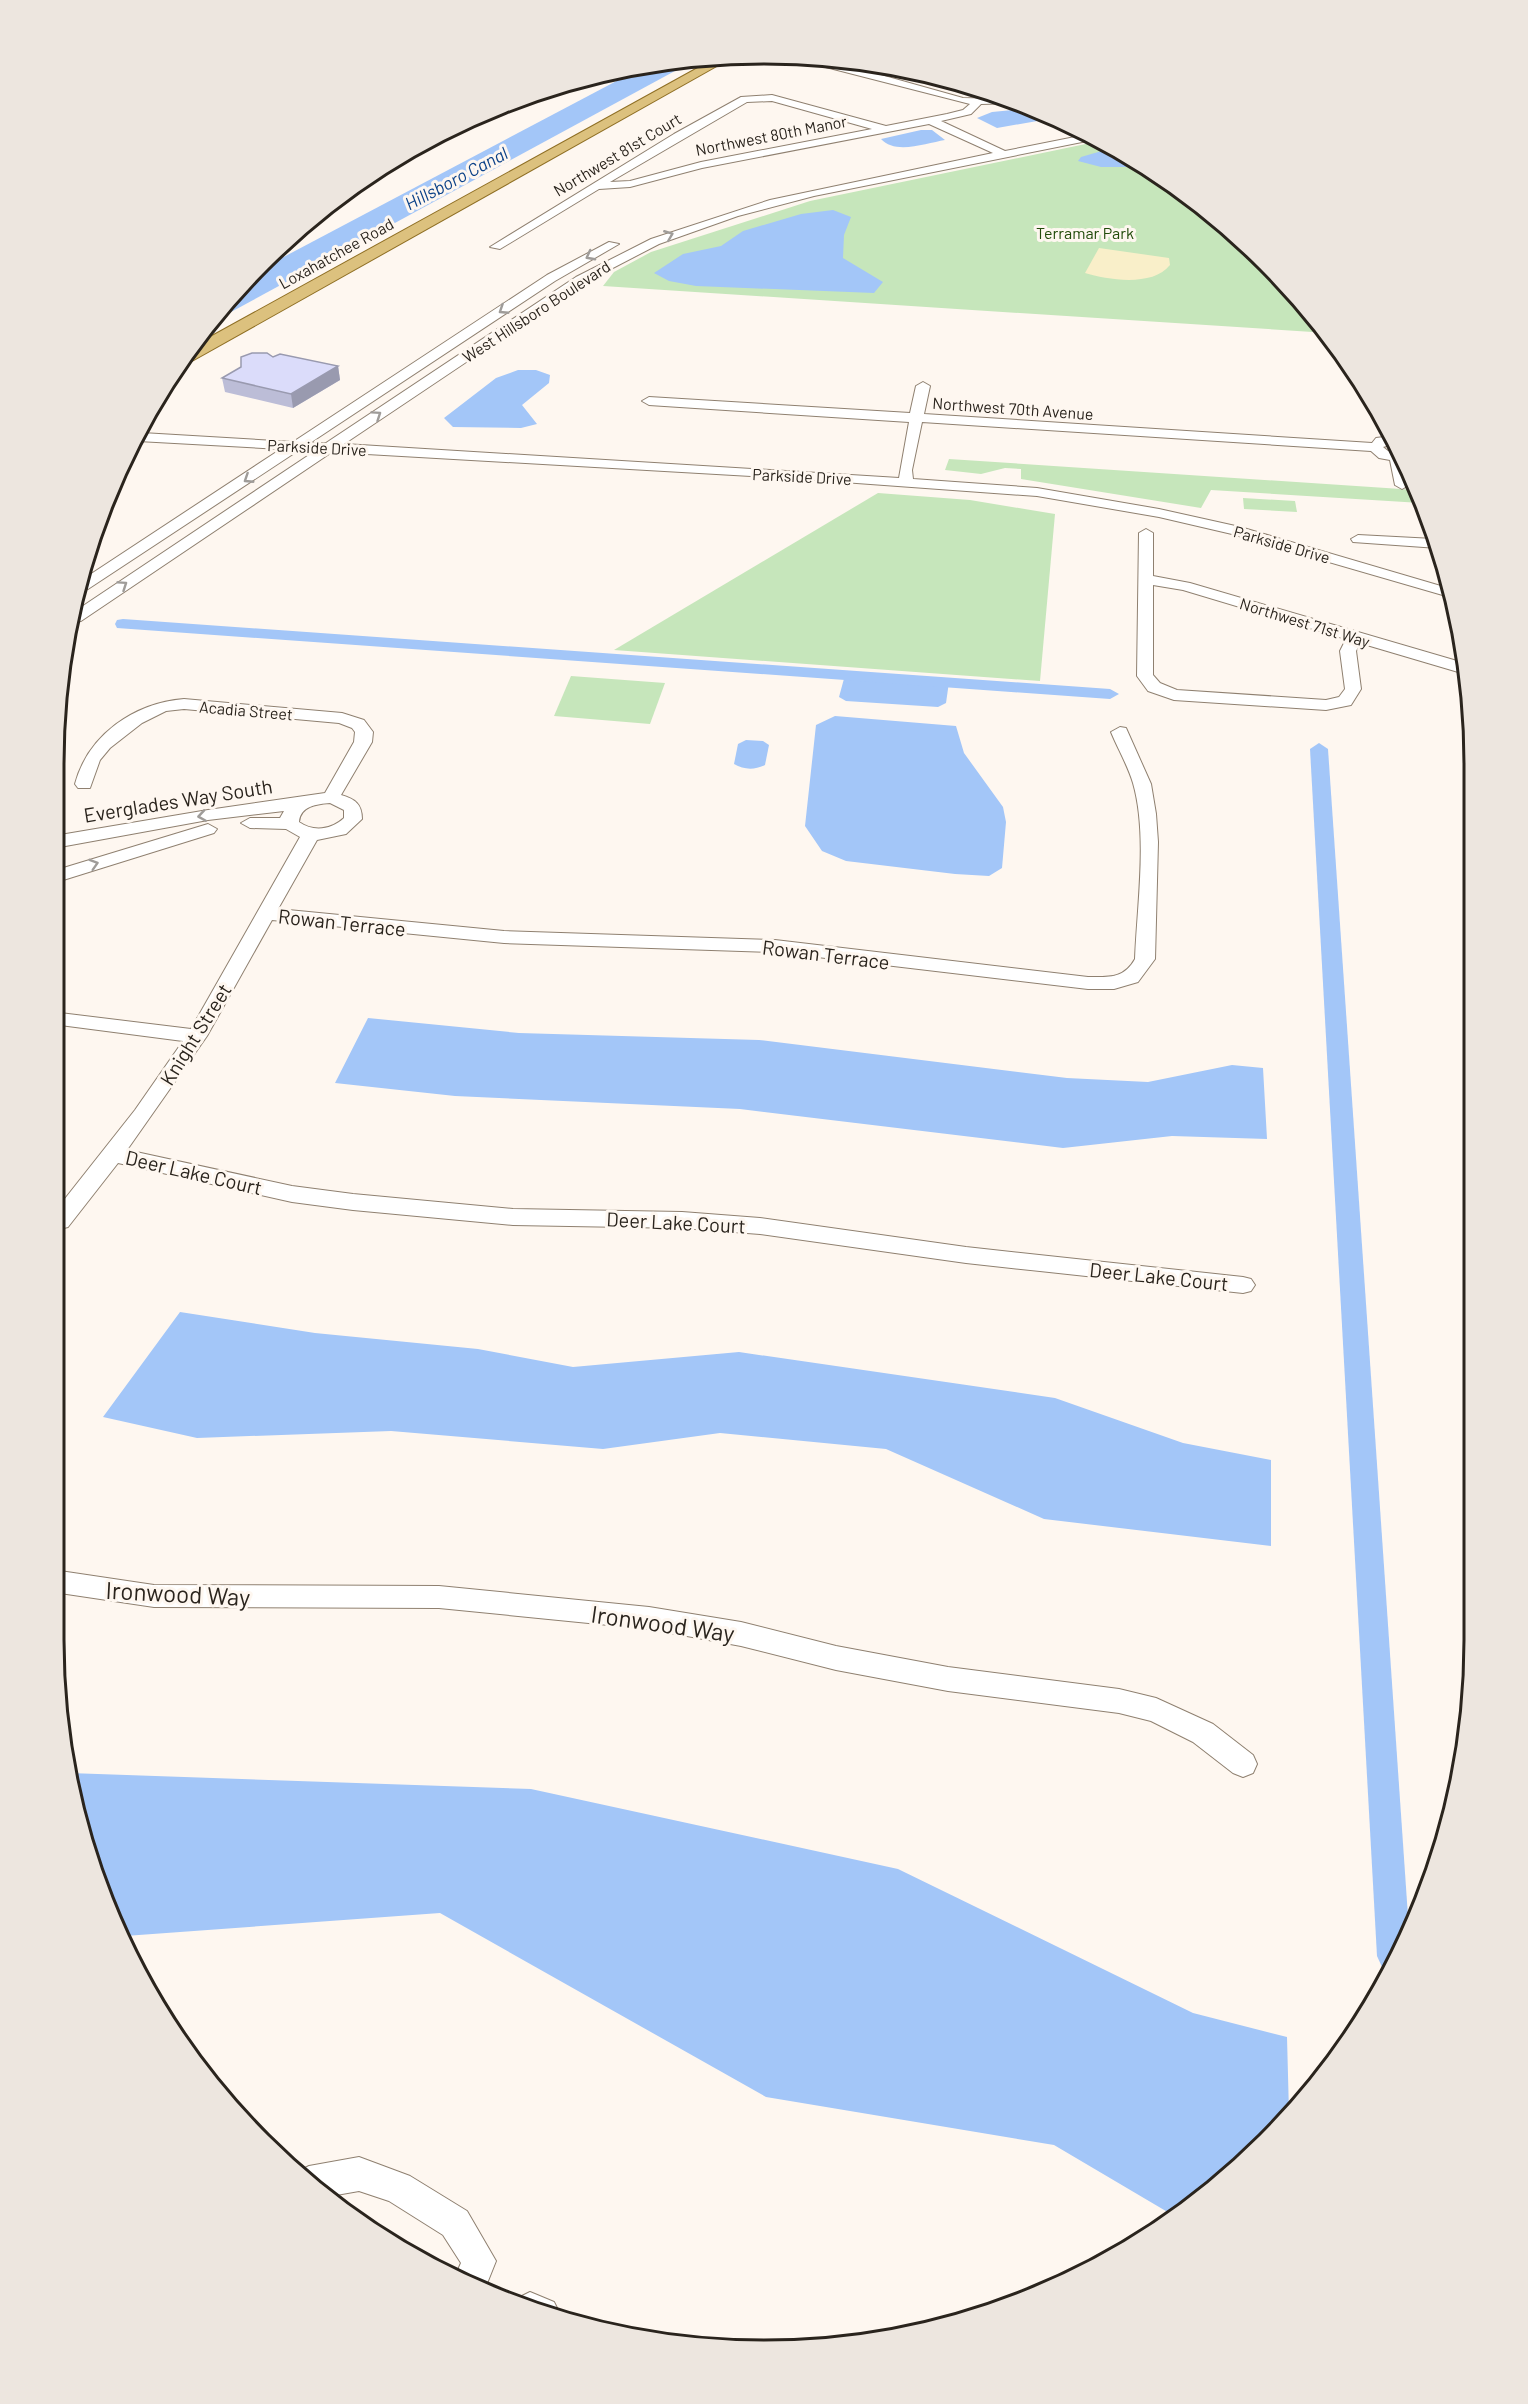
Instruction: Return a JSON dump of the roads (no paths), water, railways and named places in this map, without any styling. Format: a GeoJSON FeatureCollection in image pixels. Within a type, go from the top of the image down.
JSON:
{"type":"FeatureCollection","features":[{"type":"Feature","properties":{"kind":"main road","name":"Loxahatchee Road"},"geometry":{"type":"LineString","coordinates":[[201,348],[709,67]]}},
{"type":"Feature","properties":{"kind":"street"},"geometry":{"type":"LineString","coordinates":[[852,70],[942,96],[977,103],[991,103]]}},
{"type":"Feature","properties":{"kind":"street","name":"Northwest 81st Court"},"geometry":{"type":"LineString","coordinates":[[496,247],[595,186],[746,99],[772,98],[885,129]]}},
{"type":"Feature","properties":{"kind":"street","name":"Northwest 80th Manor"},"geometry":{"type":"LineString","coordinates":[[595,186],[630,184],[701,165],[932,121],[967,112],[977,103]]}},
{"type":"Feature","properties":{"kind":"street"},"geometry":{"type":"LineString","coordinates":[[948,117],[1003,150]]}},
{"type":"Feature","properties":{"kind":"street"},"geometry":{"type":"LineString","coordinates":[[932,121],[989,148],[1003,150]]}},
{"type":"Feature","properties":{"kind":"street","name":"West Hillsboro Boulevard"},"geometry":{"type":"LineString","coordinates":[[81,614],[580,280],[649,244],[709,220],[786,198],[1003,150],[1065,133]]}},
{"type":"Feature","properties":{"kind":"street","name":"West Hillsboro Boulevard"},"geometry":{"type":"LineString","coordinates":[[1003,150],[1017,152],[1079,140]]}},
{"type":"Feature","properties":{"kind":"street"},"geometry":{"type":"LineString","coordinates":[[729,202],[803,184],[989,148]]}},
{"type":"Feature","properties":{"kind":"street","name":"Northwest 80th Manor"},"geometry":{"type":"LineString","coordinates":[[627,168],[636,173],[664,175]]}},
{"type":"Feature","properties":{"kind":"street","name":"West Hillsboro Boulevard"},"geometry":{"type":"LineString","coordinates":[[88,583],[554,277],[621,241]]}},
{"type":"Feature","properties":{"kind":"street"},"geometry":{"type":"LineString","coordinates":[[906,482],[923,386]]}},
{"type":"Feature","properties":{"kind":"street","name":"Northwest 70th Avenue"},"geometry":{"type":"LineString","coordinates":[[649,401],[1375,447]]}},
{"type":"Feature","properties":{"kind":"street","name":"Parkside Drive"},"geometry":{"type":"LineString","coordinates":[[146,437],[906,482],[1037,492],[1159,513],[1234,530],[1442,591]]}},
{"type":"Feature","properties":{"kind":"street"},"geometry":{"type":"LineString","coordinates":[[1384,441],[1375,447],[1384,454],[1391,455]]}},
{"type":"Feature","properties":{"kind":"street"},"geometry":{"type":"LineString","coordinates":[[1401,478],[1402,485]]}},
{"type":"Feature","properties":{"kind":"street"},"geometry":{"type":"LineString","coordinates":[[1146,534],[1145,676],[1154,687],[1174,695],[1326,705],[1345,701],[1353,689],[1348,651],[1355,637]]}},
{"type":"Feature","properties":{"kind":"street"},"geometry":{"type":"LineString","coordinates":[[1358,539],[1427,543]]}},
{"type":"Feature","properties":{"kind":"street","name":"Northwest 71st Way"},"geometry":{"type":"LineString","coordinates":[[1145,579],[1185,586],[1457,667]]}},
{"type":"Feature","properties":{"kind":"street","name":"Acadia Street"},"geometry":{"type":"LineString","coordinates":[[84,784],[95,754],[140,716],[162,706],[184,705],[334,717],[358,724],[364,732],[363,741],[331,798]]}},
{"type":"Feature","properties":{"kind":"street","name":"Rowan Terrace"},"geometry":{"type":"LineString","coordinates":[[266,914],[504,937],[775,946],[966,971],[1088,983],[1114,983],[1131,978],[1145,959],[1149,842],[1142,784],[1120,732]]}},
{"type":"Feature","properties":{"kind":"street"},"geometry":{"type":"LineString","coordinates":[[302,804],[291,813],[290,824],[302,832],[311,834],[337,831],[353,819],[353,809],[350,805],[331,798]]}},
{"type":"Feature","properties":{"kind":"street","name":"Everglades Way South"},"geometry":{"type":"LineString","coordinates":[[65,840],[218,814],[302,804],[331,798]]}},
{"type":"Feature","properties":{"kind":"street","name":"Everglades Way South"},"geometry":{"type":"LineString","coordinates":[[65,873],[205,830],[253,823],[290,824]]}},
{"type":"Feature","properties":{"kind":"street","name":"Knight Street"},"geometry":{"type":"LineString","coordinates":[[65,1215],[143,1115],[197,1036],[311,834]]}},
{"type":"Feature","properties":{"kind":"street"},"geometry":{"type":"LineString","coordinates":[[65,1020],[197,1036]]}},
{"type":"Feature","properties":{"kind":"street","name":"Deer Lake Court"},"geometry":{"type":"LineString","coordinates":[[112,1154],[292,1194],[364,1204],[513,1217],[681,1220],[760,1226],[966,1255],[1243,1285]]}},
{"type":"Feature","properties":{"kind":"street","name":"Ironwood Way"},"geometry":{"type":"LineString","coordinates":[[65,1583],[154,1596],[439,1597],[649,1618],[741,1634],[836,1658],[948,1678],[1119,1701],[1156,1710],[1203,1733],[1243,1764]]}},
{"type":"Feature","properties":{"kind":"street"},"geometry":{"type":"LineString","coordinates":[[321,2181],[359,2174],[398,2188],[455,2223],[479,2261],[473,2275]]}},
{"type":"Feature","properties":{"kind":"water","name":"Hillsboro Canal"},"geometry":{"type":"Polygon","coordinates":[[[677,70],[230,312],[280,259],[618,80],[677,70]]]}},
{"type":"Feature","properties":{"kind":"water"},"geometry":{"type":"Polygon","coordinates":[[[1011,110],[1038,121],[997,128],[977,118],[992,112],[1011,110]]]}},
{"type":"Feature","properties":{"kind":"water"},"geometry":{"type":"Polygon","coordinates":[[[921,130],[932,130],[945,140],[903,147],[887,144],[881,139],[921,130]]]}},
{"type":"Feature","properties":{"kind":"water"},"geometry":{"type":"Polygon","coordinates":[[[1101,151],[1129,167],[1101,167],[1078,161],[1081,157],[1101,151]]]}},
{"type":"Feature","properties":{"kind":"water"},"geometry":{"type":"Polygon","coordinates":[[[833,210],[851,217],[844,235],[843,258],[883,282],[874,293],[696,286],[669,281],[654,273],[683,254],[721,246],[743,231],[801,214],[833,210]]]}},
{"type":"Feature","properties":{"kind":"water"},"geometry":{"type":"Polygon","coordinates":[[[518,370],[536,370],[550,375],[549,383],[522,405],[537,424],[521,428],[453,427],[444,418],[496,378],[518,370]]]}},
{"type":"Feature","properties":{"kind":"water"},"geometry":{"type":"Polygon","coordinates":[[[845,675],[949,682],[946,703],[938,707],[846,701],[839,697],[845,675]]]}},
{"type":"Feature","properties":{"kind":"water"},"geometry":{"type":"Polygon","coordinates":[[[835,716],[956,726],[964,753],[1003,807],[1006,822],[1002,868],[989,876],[955,874],[846,861],[822,851],[805,826],[816,725],[835,716]]]}},
{"type":"Feature","properties":{"kind":"water"},"geometry":{"type":"Polygon","coordinates":[[[746,740],[763,741],[769,745],[765,765],[750,769],[734,764],[738,744],[746,740]]]}},
{"type":"Feature","properties":{"kind":"water"},"geometry":{"type":"Polygon","coordinates":[[[368,1018],[519,1033],[759,1040],[1067,1078],[1148,1082],[1232,1065],[1263,1068],[1267,1139],[1172,1136],[1063,1148],[740,1109],[455,1096],[335,1083],[368,1018]]]}},
{"type":"Feature","properties":{"kind":"water"},"geometry":{"type":"Polygon","coordinates":[[[180,1312],[315,1333],[478,1349],[573,1367],[739,1352],[1055,1398],[1183,1443],[1271,1460],[1271,1546],[1044,1519],[886,1449],[720,1433],[603,1449],[391,1431],[197,1438],[103,1417],[180,1312]]]}},
{"type":"Feature","properties":{"kind":"water"},"geometry":{"type":"Polygon","coordinates":[[[78,1773],[531,1789],[898,1869],[1193,2013],[1287,2037],[1289,2102],[1259,2135],[1225,2166],[1167,2212],[1054,2145],[766,2097],[440,1913],[131,1936],[102,1865],[88,1821],[78,1773]]]}},
{"type":"Feature","properties":{"kind":"waterway"},"geometry":{"type":"LineString","coordinates":[[123,624],[1110,694]]}},
{"type":"Feature","properties":{"kind":"waterway"},"geometry":{"type":"LineString","coordinates":[[1319,749],[1393,1944]]}},
{"type":"Feature","properties":{"kind":"park label","name":"Terramar Park"},"geometry":{"type":"Point","coordinates":[1085,232]}}]}
